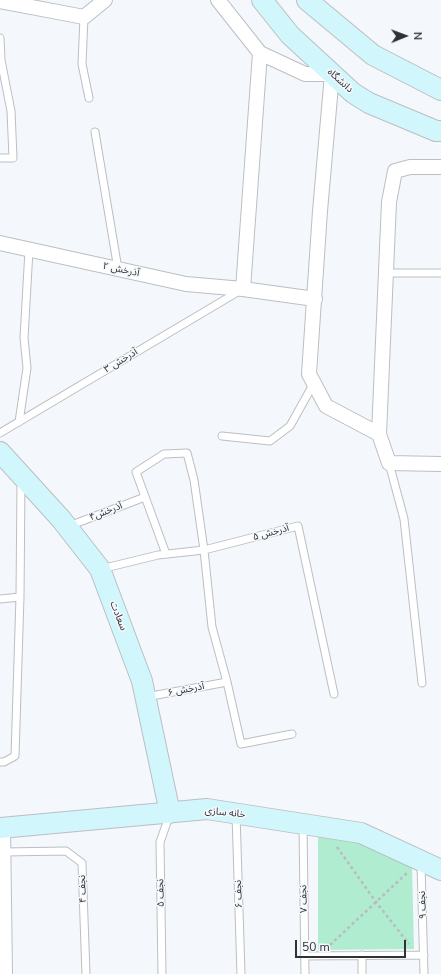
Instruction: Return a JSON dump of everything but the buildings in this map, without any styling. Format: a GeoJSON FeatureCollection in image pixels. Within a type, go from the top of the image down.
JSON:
{"type":"FeatureCollection","features":[{"type":"Feature","properties":{"kind":"street"},"geometry":{"type":"LineString","coordinates":[[0,2],[84,17],[105,0]]}},
{"type":"Feature","properties":{"kind":"street"},"geometry":{"type":"LineString","coordinates":[[218,0],[260,53],[305,74],[332,74],[320,211],[309,374],[326,406],[379,434]]}},
{"type":"Feature","properties":{"kind":"street","name":"دانشگاه"},"geometry":{"type":"LineString","coordinates":[[262,0],[290,35],[353,93],[369,103],[441,131]]}},
{"type":"Feature","properties":{"kind":"street"},"geometry":{"type":"LineString","coordinates":[[307,0],[373,55],[441,90]]}},
{"type":"Feature","properties":{"kind":"street"},"geometry":{"type":"LineString","coordinates":[[243,289],[260,53]]}},
{"type":"Feature","properties":{"kind":"street"},"geometry":{"type":"LineString","coordinates":[[441,167],[410,167],[395,171],[390,202],[379,434],[389,463],[441,464]]}},
{"type":"Feature","properties":{"kind":"street","name":"آذرخش ۲"},"geometry":{"type":"LineString","coordinates":[[0,243],[186,284],[243,289],[315,299]]}},
{"type":"Feature","properties":{"kind":"street","name":"سعادت"},"geometry":{"type":"LineString","coordinates":[[0,452],[67,527],[100,569],[142,681],[170,814]]}},
{"type":"Feature","properties":{"kind":"street","name":"خانه سازی"},"geometry":{"type":"LineString","coordinates":[[2,828],[207,810],[361,833],[441,870]]}},
{"type":"Feature","properties":{"kind":"street"},"geometry":{"type":"LineString","coordinates":[[2,828],[5,974]]}},
{"type":"Feature","properties":{"kind":"lane"},"geometry":{"type":"LineString","coordinates":[[84,17],[82,64],[89,98]]}},
{"type":"Feature","properties":{"kind":"lane"},"geometry":{"type":"LineString","coordinates":[[0,38],[1,60],[11,111],[13,158],[0,158]]}},
{"type":"Feature","properties":{"kind":"lane"},"geometry":{"type":"LineString","coordinates":[[95,132],[118,269]]}},
{"type":"Feature","properties":{"kind":"lane"},"geometry":{"type":"LineString","coordinates":[[19,422],[27,368],[24,338],[29,250]]}},
{"type":"Feature","properties":{"kind":"lane"},"geometry":{"type":"LineString","coordinates":[[386,273],[441,273]]}},
{"type":"Feature","properties":{"kind":"lane","name":"آذرخش ۳"},"geometry":{"type":"LineString","coordinates":[[0,433],[243,289]]}},
{"type":"Feature","properties":{"kind":"lane"},"geometry":{"type":"LineString","coordinates":[[222,436],[270,441],[290,426],[314,383]]}},
{"type":"Feature","properties":{"kind":"lane"},"geometry":{"type":"LineString","coordinates":[[166,554],[136,472],[164,454],[187,453],[194,480],[204,550],[212,626],[227,682],[241,744],[292,734]]}},
{"type":"Feature","properties":{"kind":"lane"},"geometry":{"type":"LineString","coordinates":[[389,463],[404,519],[422,683]]}},
{"type":"Feature","properties":{"kind":"lane"},"geometry":{"type":"LineString","coordinates":[[0,762],[4,762],[15,756],[20,597],[21,475]]}},
{"type":"Feature","properties":{"kind":"lane","name":"آذرخش۴"},"geometry":{"type":"LineString","coordinates":[[67,527],[145,497]]}},
{"type":"Feature","properties":{"kind":"lane","name":"آذرخش ۵"},"geometry":{"type":"LineString","coordinates":[[100,569],[166,554],[204,550],[298,526],[334,694]]}},
{"type":"Feature","properties":{"kind":"lane"},"geometry":{"type":"LineString","coordinates":[[0,599],[20,597]]}},
{"type":"Feature","properties":{"kind":"lane","name":"آذرخش ۶"},"geometry":{"type":"LineString","coordinates":[[146,698],[227,682]]}},
{"type":"Feature","properties":{"kind":"lane","name":"نجف ۵"},"geometry":{"type":"LineString","coordinates":[[162,974],[160,842],[170,814]]}},
{"type":"Feature","properties":{"kind":"lane","name":"نجف ۶"},"geometry":{"type":"LineString","coordinates":[[236,814],[241,974]]}},
{"type":"Feature","properties":{"kind":"lane","name":"نجف ۷"},"geometry":{"type":"LineString","coordinates":[[303,824],[304,974]]}},
{"type":"Feature","properties":{"kind":"lane","name":"نجف ۴"},"geometry":{"type":"LineString","coordinates":[[3,852],[66,851],[82,863],[86,974]]}},
{"type":"Feature","properties":{"kind":"lane","name":"نجف ۹"},"geometry":{"type":"LineString","coordinates":[[421,860],[421,955],[424,974]]}},
{"type":"Feature","properties":{"kind":"lane"},"geometry":{"type":"LineString","coordinates":[[362,955],[362,974]]}},
{"type":"Feature","properties":{"kind":"lane"},"geometry":{"type":"LineString","coordinates":[[304,956],[421,955]]}},
{"type":"Feature","properties":{"kind":"path"},"geometry":{"type":"LineString","coordinates":[[323,827],[376,902],[421,955]]}},
{"type":"Feature","properties":{"kind":"path"},"geometry":{"type":"LineString","coordinates":[[318,956],[421,860]]}},
{"type":"Feature","properties":{"kind":"green space"},"geometry":{"type":"Polygon","coordinates":[[[318,832],[376,848],[412,866],[414,949],[318,950],[318,832]]]}}]}
